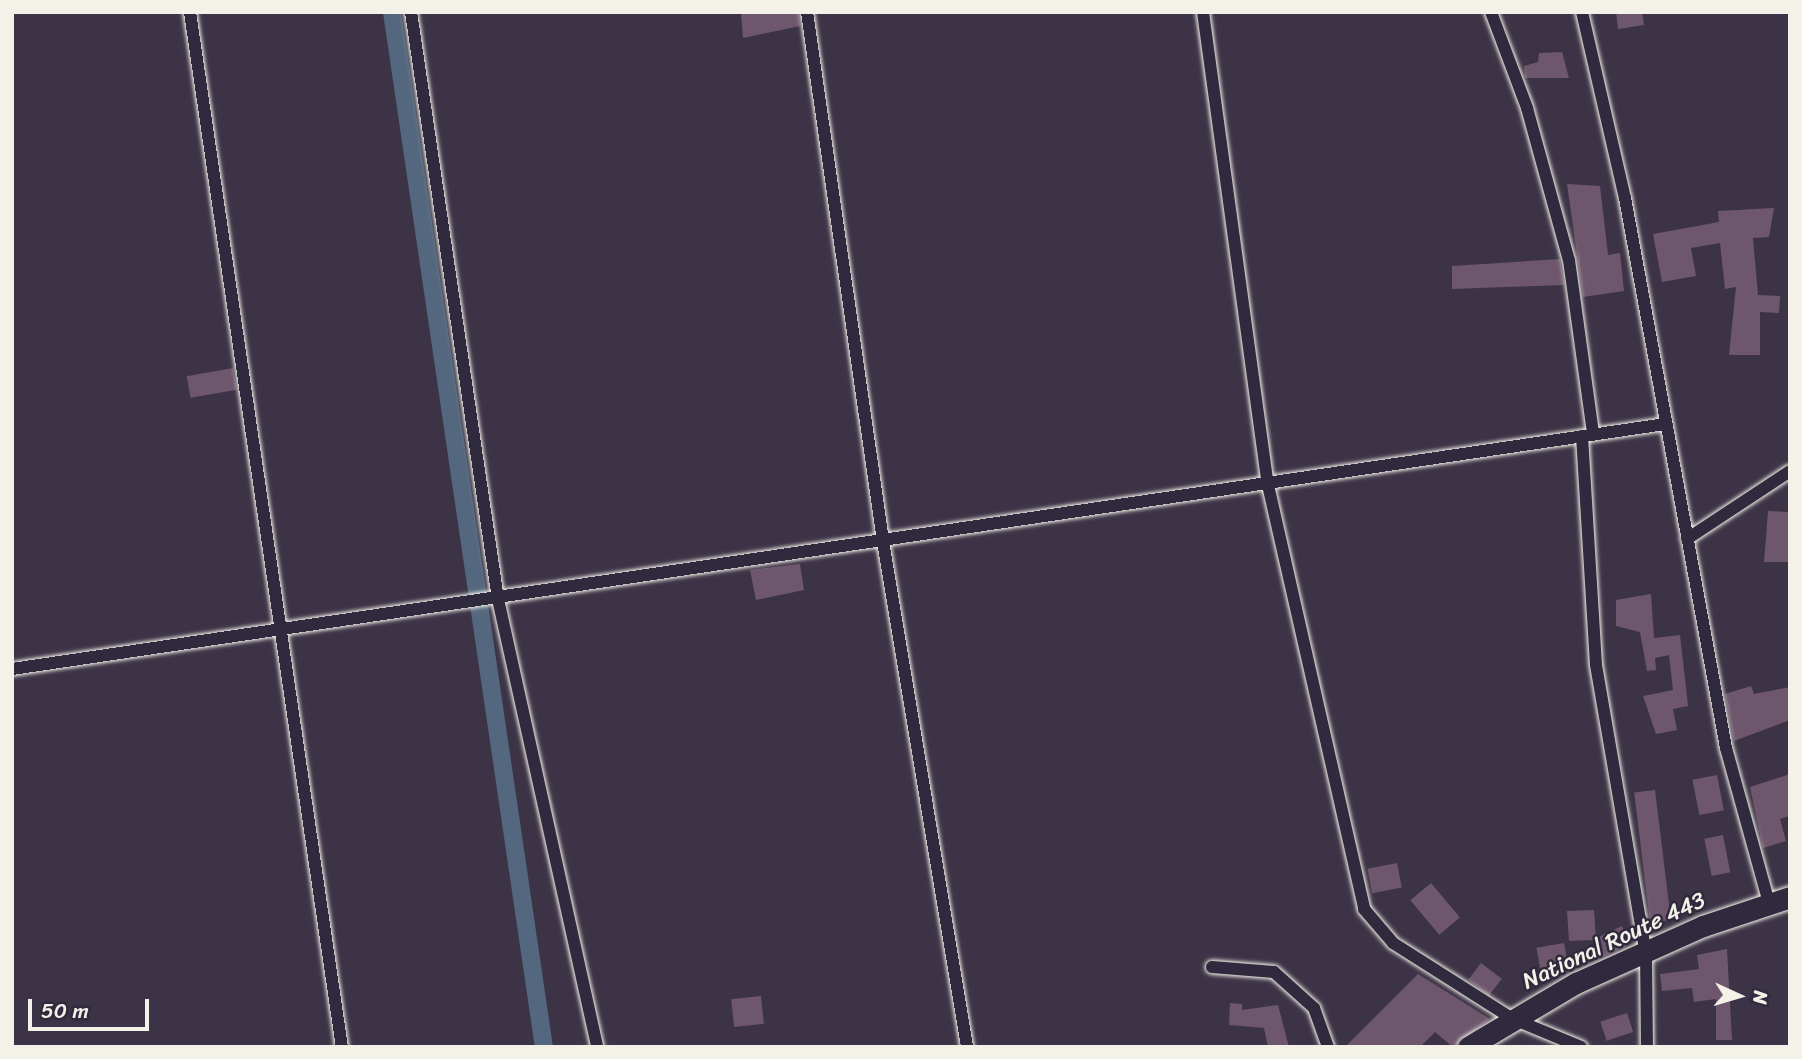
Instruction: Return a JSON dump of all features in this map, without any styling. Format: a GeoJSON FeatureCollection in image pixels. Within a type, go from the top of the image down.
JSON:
{"type":"FeatureCollection","features":[{"type":"Feature","properties":{"kind":"highway","name":"National Route 443"},"geometry":{"type":"LineString","coordinates":[[1468,1047],[1511,1018],[1647,953],[1780,900]]}},
{"type":"Feature","properties":{"kind":"street"},"geometry":{"type":"LineString","coordinates":[[190,12],[285,631],[342,1047]]}},
{"type":"Feature","properties":{"kind":"street"},"geometry":{"type":"LineString","coordinates":[[411,12],[498,599],[597,1047]]}},
{"type":"Feature","properties":{"kind":"street"},"geometry":{"type":"LineString","coordinates":[[807,12],[883,541],[968,1047]]}},
{"type":"Feature","properties":{"kind":"street"},"geometry":{"type":"LineString","coordinates":[[1203,12],[1268,485],[1364,909],[1393,943],[1511,1018],[1581,1047]]}},
{"type":"Feature","properties":{"kind":"street"},"geometry":{"type":"LineString","coordinates":[[1491,12],[1527,108],[1569,260],[1587,435],[1596,665],[1647,953],[1647,1047]]}},
{"type":"Feature","properties":{"kind":"street"},"geometry":{"type":"LineString","coordinates":[[1582,12],[1625,198],[1726,748],[1780,900]]}},
{"type":"Feature","properties":{"kind":"street"},"geometry":{"type":"LineString","coordinates":[[12,669],[285,631],[1666,424]]}},
{"type":"Feature","properties":{"kind":"street"},"geometry":{"type":"LineString","coordinates":[[1687,539],[1790,471]]}},
{"type":"Feature","properties":{"kind":"street"},"geometry":{"type":"LineString","coordinates":[[1212,967],[1274,972],[1314,1007],[1328,1047]]}},
{"type":"Feature","properties":{"kind":"building"},"geometry":{"type":"Polygon","coordinates":[[[741,12],[798,12],[800,26],[743,38],[741,12]]]}},
{"type":"Feature","properties":{"kind":"building"},"geometry":{"type":"Polygon","coordinates":[[[1616,12],[1642,12],[1644,25],[1618,29],[1616,12]]]}},
{"type":"Feature","properties":{"kind":"building"},"geometry":{"type":"Polygon","coordinates":[[[1562,52],[1569,78],[1525,78],[1524,66],[1538,62],[1539,53],[1562,52]]]}},
{"type":"Feature","properties":{"kind":"building"},"geometry":{"type":"Polygon","coordinates":[[[1567,184],[1600,186],[1608,255],[1620,253],[1624,291],[1583,297],[1567,184]]]}},
{"type":"Feature","properties":{"kind":"building"},"geometry":{"type":"Polygon","coordinates":[[[1774,208],[1769,237],[1753,238],[1758,295],[1780,296],[1779,313],[1760,312],[1760,355],[1729,355],[1736,287],[1725,289],[1720,243],[1691,248],[1696,276],[1662,282],[1653,234],[1719,222],[1718,211],[1774,208]]]}},
{"type":"Feature","properties":{"kind":"building"},"geometry":{"type":"Polygon","coordinates":[[[1560,259],[1564,285],[1452,289],[1452,266],[1560,259]]]}},
{"type":"Feature","properties":{"kind":"building"},"geometry":{"type":"Polygon","coordinates":[[[233,368],[237,390],[191,398],[187,376],[233,368]]]}},
{"type":"Feature","properties":{"kind":"building"},"geometry":{"type":"Polygon","coordinates":[[[1768,511],[1790,512],[1790,562],[1764,562],[1768,511]]]}},
{"type":"Feature","properties":{"kind":"building"},"geometry":{"type":"Polygon","coordinates":[[[800,564],[804,590],[756,600],[750,570],[800,564]]]}},
{"type":"Feature","properties":{"kind":"building"},"geometry":{"type":"Polygon","coordinates":[[[1651,594],[1654,638],[1680,635],[1688,706],[1673,709],[1677,730],[1656,734],[1643,696],[1673,690],[1669,655],[1655,658],[1656,670],[1647,671],[1640,632],[1616,626],[1616,600],[1651,594]]]}},
{"type":"Feature","properties":{"kind":"building"},"geometry":{"type":"Polygon","coordinates":[[[1751,686],[1754,694],[1790,687],[1790,720],[1734,741],[1725,694],[1751,686]]]}},
{"type":"Feature","properties":{"kind":"building"},"geometry":{"type":"Polygon","coordinates":[[[1790,774],[1790,816],[1780,819],[1786,841],[1763,848],[1750,787],[1790,774]]]}},
{"type":"Feature","properties":{"kind":"building"},"geometry":{"type":"Polygon","coordinates":[[[1717,775],[1724,810],[1699,815],[1692,780],[1717,775]]]}},
{"type":"Feature","properties":{"kind":"building"},"geometry":{"type":"Polygon","coordinates":[[[1655,790],[1671,920],[1650,923],[1634,793],[1655,790]]]}},
{"type":"Feature","properties":{"kind":"building"},"geometry":{"type":"Polygon","coordinates":[[[1723,835],[1730,872],[1712,876],[1704,839],[1723,835]]]}},
{"type":"Feature","properties":{"kind":"building"},"geometry":{"type":"Polygon","coordinates":[[[1397,863],[1402,888],[1372,893],[1368,869],[1397,863]]]}},
{"type":"Feature","properties":{"kind":"building"},"geometry":{"type":"Polygon","coordinates":[[[1431,883],[1460,917],[1439,935],[1410,900],[1431,883]]]}},
{"type":"Feature","properties":{"kind":"building"},"geometry":{"type":"Polygon","coordinates":[[[1594,910],[1596,938],[1622,926],[1630,944],[1601,957],[1594,940],[1569,941],[1567,911],[1594,910]]]}},
{"type":"Feature","properties":{"kind":"building"},"geometry":{"type":"Polygon","coordinates":[[[1564,943],[1569,972],[1541,976],[1536,948],[1564,943]]]}},
{"type":"Feature","properties":{"kind":"building"},"geometry":{"type":"Polygon","coordinates":[[[1727,949],[1732,1040],[1716,1040],[1716,999],[1694,1002],[1692,988],[1662,991],[1660,974],[1699,969],[1697,955],[1727,949]]]}},
{"type":"Feature","properties":{"kind":"building"},"geometry":{"type":"Polygon","coordinates":[[[1481,963],[1502,979],[1489,995],[1468,980],[1481,963]]]}},
{"type":"Feature","properties":{"kind":"building"},"geometry":{"type":"Polygon","coordinates":[[[1418,974],[1490,1019],[1453,1047],[1435,1032],[1420,1047],[1345,1047],[1418,974]]]}},
{"type":"Feature","properties":{"kind":"building"},"geometry":{"type":"Polygon","coordinates":[[[761,996],[764,1024],[734,1027],[731,999],[761,996]]]}},
{"type":"Feature","properties":{"kind":"building"},"geometry":{"type":"Polygon","coordinates":[[[1230,1003],[1242,1004],[1242,1010],[1278,1005],[1289,1047],[1268,1047],[1264,1028],[1229,1025],[1230,1003]]]}},
{"type":"Feature","properties":{"kind":"building"},"geometry":{"type":"Polygon","coordinates":[[[1627,1013],[1633,1032],[1607,1041],[1600,1022],[1627,1013]]]}},
{"type":"Feature","properties":{"kind":"waterway"},"geometry":{"type":"LineString","coordinates":[[392,12],[544,1047]]}}]}
